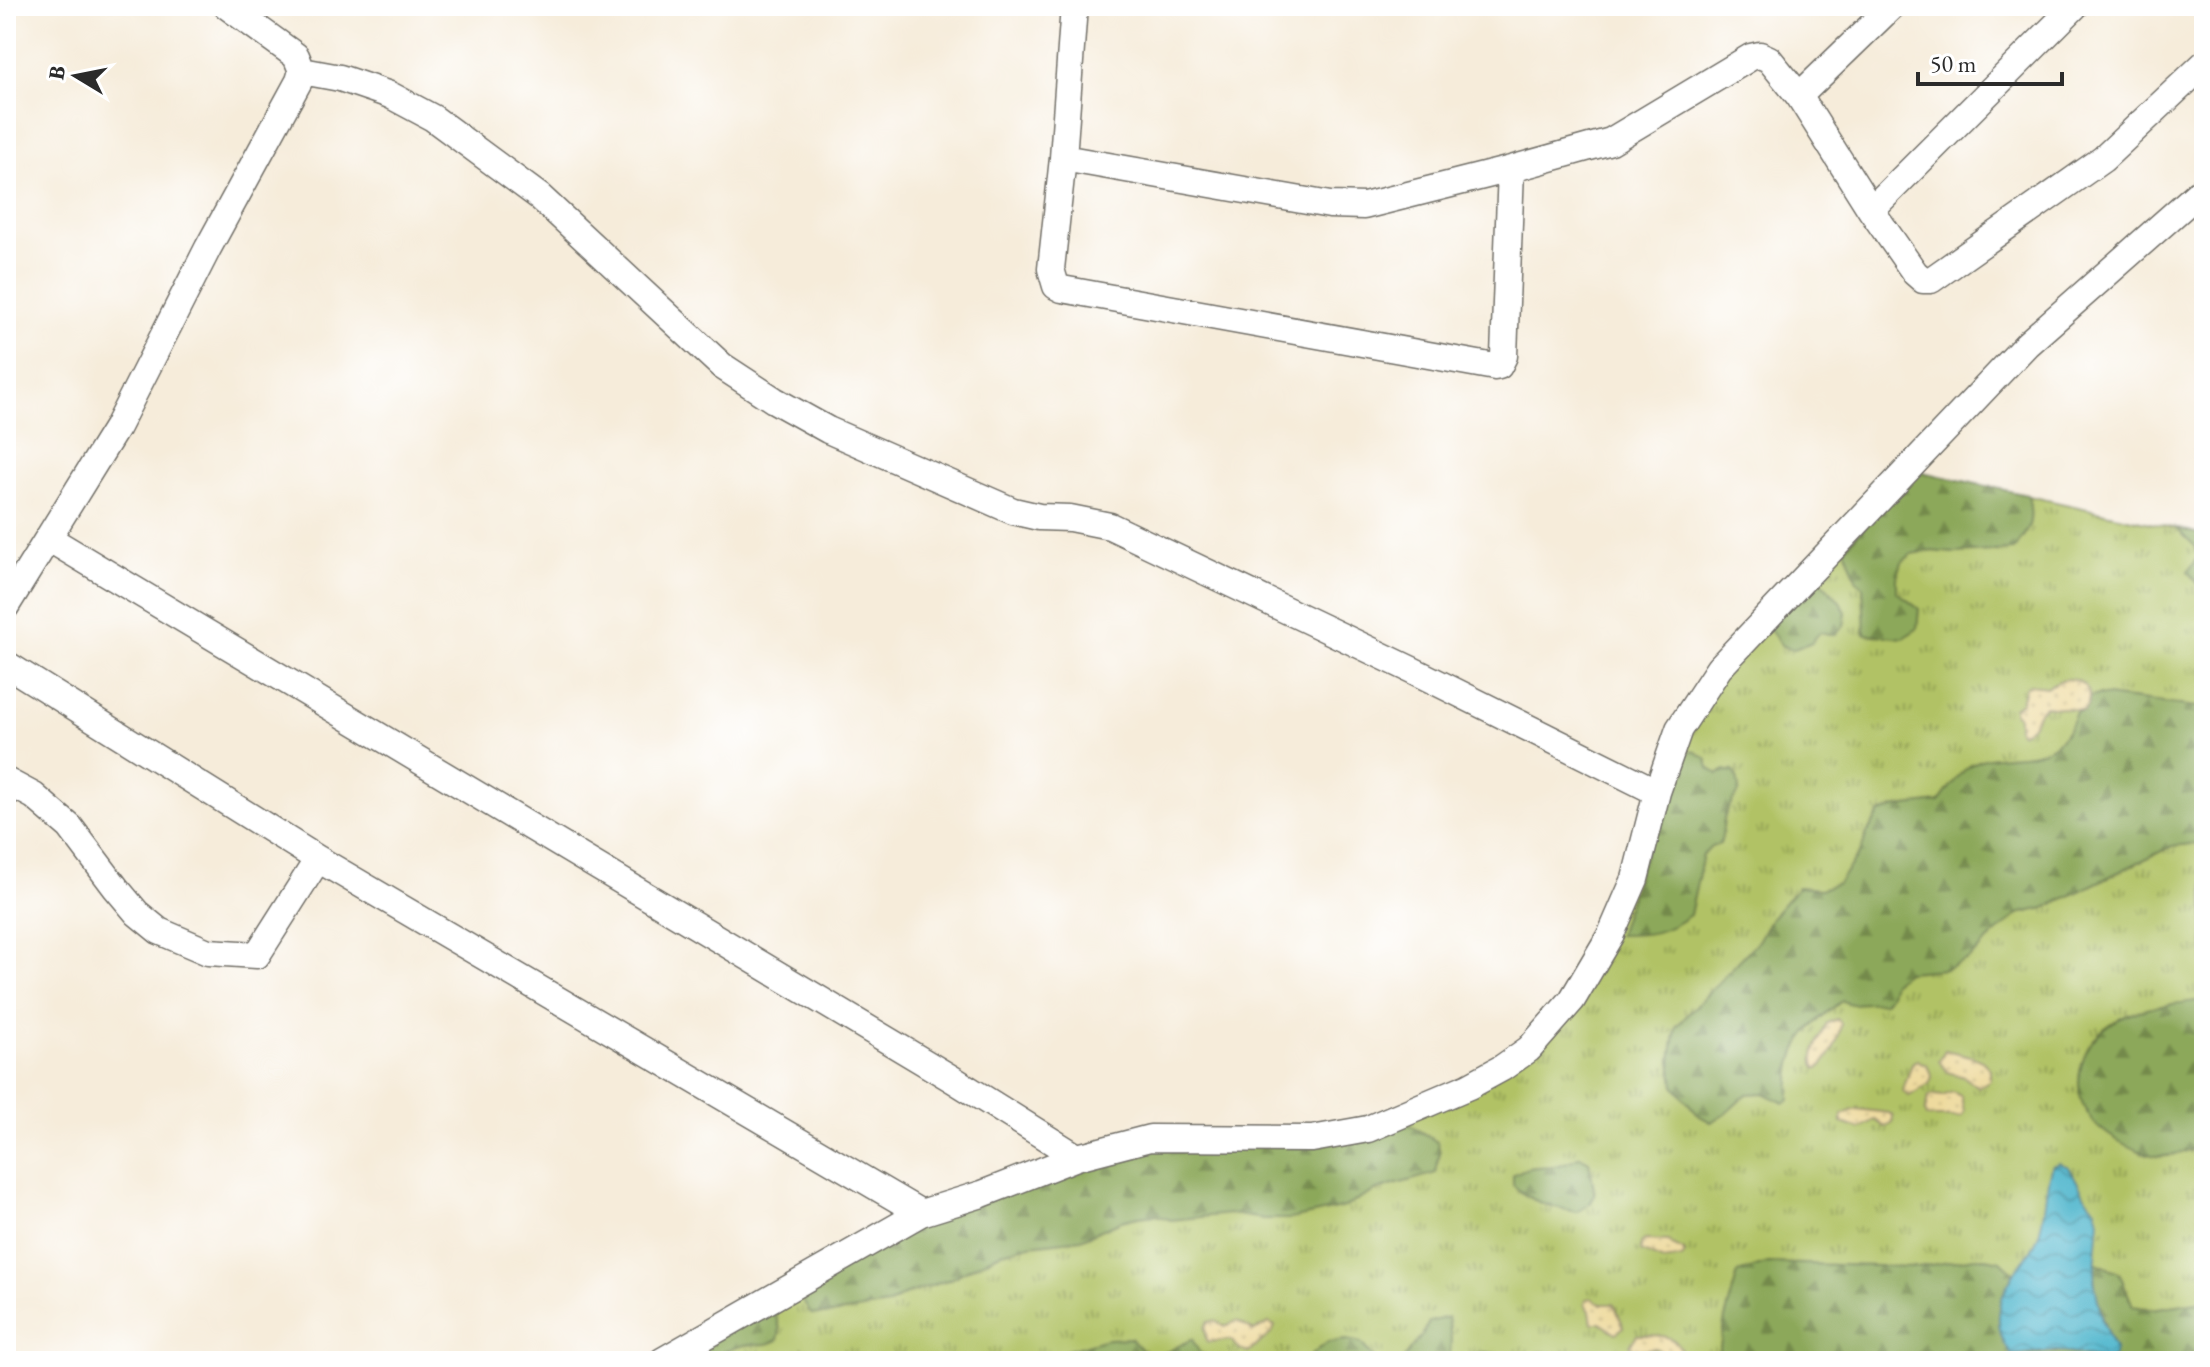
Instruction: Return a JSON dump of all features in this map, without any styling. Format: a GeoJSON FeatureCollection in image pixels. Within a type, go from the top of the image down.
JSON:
{"type":"FeatureCollection","features":[{"type":"Feature","properties":{"kind":"street"},"geometry":{"type":"LineString","coordinates":[[6,606],[117,427],[302,71],[296,56],[227,6]]}},
{"type":"Feature","properties":{"kind":"street"},"geometry":{"type":"LineString","coordinates":[[1074,6],[1051,269],[1056,286],[1491,367],[1499,366],[1504,356],[1511,169]]}},
{"type":"Feature","properties":{"kind":"street"},"geometry":{"type":"LineString","coordinates":[[1799,96],[1892,6]]}},
{"type":"Feature","properties":{"kind":"street"},"geometry":{"type":"LineString","coordinates":[[1871,210],[2075,6]]}},
{"type":"Feature","properties":{"kind":"street"},"geometry":{"type":"LineString","coordinates":[[1063,158],[1330,205],[1364,206],[1611,141],[1751,57],[1760,55],[1769,59],[1799,96],[1915,273],[1923,280],[1931,280],[2103,159],[2204,64]]}},
{"type":"Feature","properties":{"kind":"street"},"geometry":{"type":"LineString","coordinates":[[302,71],[340,78],[390,95],[433,118],[540,197],[722,366],[828,430],[1013,511],[1110,526],[1412,670],[1657,792]]}},
{"type":"Feature","properties":{"kind":"street"},"geometry":{"type":"LineString","coordinates":[[662,1361],[921,1213],[982,1194],[1077,1157],[1150,1138],[1312,1139],[1368,1129],[1469,1086],[1529,1049],[1572,1000],[1611,934],[1635,879],[1657,792],[1679,729],[1719,668],[2027,344],[2204,188]]}},
{"type":"Feature","properties":{"kind":"street"},"geometry":{"type":"LineString","coordinates":[[48,538],[954,1080],[1077,1157]]}},
{"type":"Feature","properties":{"kind":"street"},"geometry":{"type":"LineString","coordinates":[[6,664],[318,859],[921,1213]]}},
{"type":"Feature","properties":{"kind":"street"},"geometry":{"type":"LineString","coordinates":[[6,781],[34,796],[70,827],[137,913],[159,931],[208,952],[257,955],[318,859]]}},
{"type":"Feature","properties":{"kind":"green space"},"geometry":{"type":"Polygon","coordinates":[[[1917,471],[2204,535],[2204,1361],[675,1361],[780,1303],[1253,1146],[1472,1091],[1577,1004],[1685,732],[1724,672],[1917,471]]]}},
{"type":"Feature","properties":{"kind":"green space"},"geometry":{"type":"Polygon","coordinates":[[[1917,471],[2028,495],[2031,512],[2029,525],[2013,550],[1912,554],[1902,562],[1897,592],[1919,609],[1917,629],[1903,638],[1865,634],[1863,587],[1857,581],[1845,548],[1917,471]]]}},
{"type":"Feature","properties":{"kind":"green space"},"geometry":{"type":"Polygon","coordinates":[[[2176,528],[2204,535],[2204,593],[2188,571],[2200,556],[2195,546],[2176,528]]]}},
{"type":"Feature","properties":{"kind":"green space"},"geometry":{"type":"Polygon","coordinates":[[[1817,576],[1846,612],[1844,626],[1835,635],[1820,632],[1812,642],[1792,650],[1782,646],[1768,627],[1817,576]]]}},
{"type":"Feature","properties":{"kind":"green space"},"geometry":{"type":"Polygon","coordinates":[[[2098,695],[2204,708],[2204,843],[2172,846],[2045,908],[2018,914],[1968,959],[1946,969],[1907,972],[1893,982],[1884,1002],[1851,1004],[1842,1001],[1817,1021],[1800,1043],[1791,1068],[1790,1100],[1785,1103],[1764,1093],[1747,1094],[1724,1115],[1711,1122],[1698,1115],[1674,1086],[1671,1060],[1676,1027],[1758,941],[1771,918],[1798,887],[1821,889],[1838,883],[1861,851],[1867,833],[1880,813],[1897,807],[1939,802],[1963,771],[1980,761],[2040,752],[2054,745],[2066,732],[2076,712],[2084,711],[2090,697],[2098,695]]]}},
{"type":"Feature","properties":{"kind":"green space"},"geometry":{"type":"Polygon","coordinates":[[[1693,750],[1707,759],[1709,768],[1718,774],[1725,770],[1735,772],[1738,780],[1737,794],[1725,816],[1720,844],[1703,855],[1690,915],[1656,932],[1618,935],[1677,756],[1693,750]]]}},
{"type":"Feature","properties":{"kind":"green space"},"geometry":{"type":"Polygon","coordinates":[[[2204,1000],[2204,1148],[2156,1156],[2110,1136],[2089,1116],[2080,1093],[2080,1069],[2089,1046],[2105,1028],[2127,1015],[2204,1000]]]}},
{"type":"Feature","properties":{"kind":"green space"},"geometry":{"type":"Polygon","coordinates":[[[1404,1121],[1437,1142],[1440,1152],[1436,1173],[1377,1190],[1345,1207],[1291,1219],[1230,1214],[1171,1220],[1156,1215],[1138,1217],[1081,1239],[1002,1252],[948,1280],[904,1295],[888,1305],[825,1315],[811,1314],[797,1292],[922,1219],[1117,1152],[1404,1121]]]}},
{"type":"Feature","properties":{"kind":"green space"},"geometry":{"type":"Polygon","coordinates":[[[1580,1156],[1589,1161],[1595,1195],[1590,1204],[1577,1212],[1535,1200],[1513,1185],[1513,1175],[1524,1169],[1560,1165],[1580,1156]]]}},
{"type":"Feature","properties":{"kind":"green space"},"geometry":{"type":"Polygon","coordinates":[[[1981,1257],[2001,1261],[2014,1273],[2003,1294],[2028,1355],[2057,1351],[2104,1359],[2115,1350],[2099,1307],[2094,1262],[2119,1272],[2133,1306],[2151,1309],[2204,1301],[2204,1361],[1713,1361],[1720,1347],[1738,1273],[1768,1263],[1917,1267],[1981,1257]]]}},
{"type":"Feature","properties":{"kind":"green space"},"geometry":{"type":"Polygon","coordinates":[[[773,1306],[780,1329],[778,1340],[738,1347],[698,1360],[683,1357],[773,1306]]]}},
{"type":"Feature","properties":{"kind":"green space"},"geometry":{"type":"Polygon","coordinates":[[[1448,1317],[1450,1358],[1483,1352],[1519,1357],[1542,1352],[1560,1354],[1574,1360],[1606,1351],[1638,1361],[1402,1361],[1429,1322],[1448,1317]]]}},
{"type":"Feature","properties":{"kind":"green space"},"geometry":{"type":"Polygon","coordinates":[[[1131,1338],[1138,1347],[1152,1354],[1167,1352],[1192,1339],[1200,1354],[1216,1361],[1030,1361],[1107,1339],[1131,1338]]]}},
{"type":"Feature","properties":{"kind":"green space"},"geometry":{"type":"Polygon","coordinates":[[[1347,1340],[1361,1343],[1376,1361],[1304,1361],[1328,1342],[1347,1340]]]}},
{"type":"Feature","properties":{"kind":"sand"},"geometry":{"type":"Polygon","coordinates":[[[2064,679],[2078,681],[2086,688],[2089,698],[2084,711],[2046,706],[2031,726],[2021,732],[2018,730],[2018,715],[2014,713],[2014,708],[2021,703],[2025,687],[2046,687],[2064,679]]]}},
{"type":"Feature","properties":{"kind":"sand"},"geometry":{"type":"Polygon","coordinates":[[[1837,1019],[1841,1023],[1834,1047],[1820,1068],[1816,1068],[1815,1053],[1826,1024],[1837,1019]]]}},
{"type":"Feature","properties":{"kind":"sand"},"geometry":{"type":"Polygon","coordinates":[[[1945,1050],[1982,1061],[1990,1069],[1990,1080],[1979,1087],[1964,1077],[1947,1072],[1939,1061],[1945,1050]]]}},
{"type":"Feature","properties":{"kind":"sand"},"geometry":{"type":"Polygon","coordinates":[[[1917,1060],[1927,1065],[1932,1077],[1929,1084],[1909,1096],[1903,1092],[1913,1062],[1917,1060]]]}},
{"type":"Feature","properties":{"kind":"sand"},"geometry":{"type":"Polygon","coordinates":[[[1952,1092],[1961,1096],[1964,1112],[1961,1117],[1927,1117],[1928,1097],[1952,1092]]]}},
{"type":"Feature","properties":{"kind":"sand"},"geometry":{"type":"Polygon","coordinates":[[[1856,1109],[1889,1113],[1893,1115],[1893,1122],[1885,1127],[1875,1120],[1859,1129],[1842,1123],[1842,1115],[1856,1109]]]}},
{"type":"Feature","properties":{"kind":"sand"},"geometry":{"type":"Polygon","coordinates":[[[1645,1240],[1669,1241],[1685,1254],[1682,1258],[1663,1261],[1641,1251],[1641,1243],[1645,1240]]]}},
{"type":"Feature","properties":{"kind":"sand"},"geometry":{"type":"Polygon","coordinates":[[[1591,1298],[1601,1304],[1614,1304],[1624,1327],[1616,1333],[1600,1323],[1592,1323],[1585,1304],[1586,1299],[1591,1298]]]}},
{"type":"Feature","properties":{"kind":"sand"},"geometry":{"type":"Polygon","coordinates":[[[1215,1321],[1225,1326],[1237,1321],[1254,1331],[1269,1323],[1275,1326],[1272,1333],[1248,1353],[1231,1340],[1207,1342],[1205,1327],[1208,1322],[1215,1321]]]}},
{"type":"Feature","properties":{"kind":"sand"},"geometry":{"type":"Polygon","coordinates":[[[1637,1335],[1658,1335],[1670,1339],[1682,1353],[1679,1360],[1672,1360],[1656,1348],[1635,1350],[1630,1345],[1637,1335]]]}},
{"type":"Feature","properties":{"kind":"water"},"geometry":{"type":"Polygon","coordinates":[[[2059,1163],[2069,1167],[2096,1209],[2099,1220],[2094,1280],[2102,1321],[2115,1350],[2113,1357],[2104,1359],[2057,1351],[2012,1355],[2001,1336],[1999,1316],[2003,1295],[2037,1239],[2049,1175],[2052,1166],[2059,1163]]]}}]}
